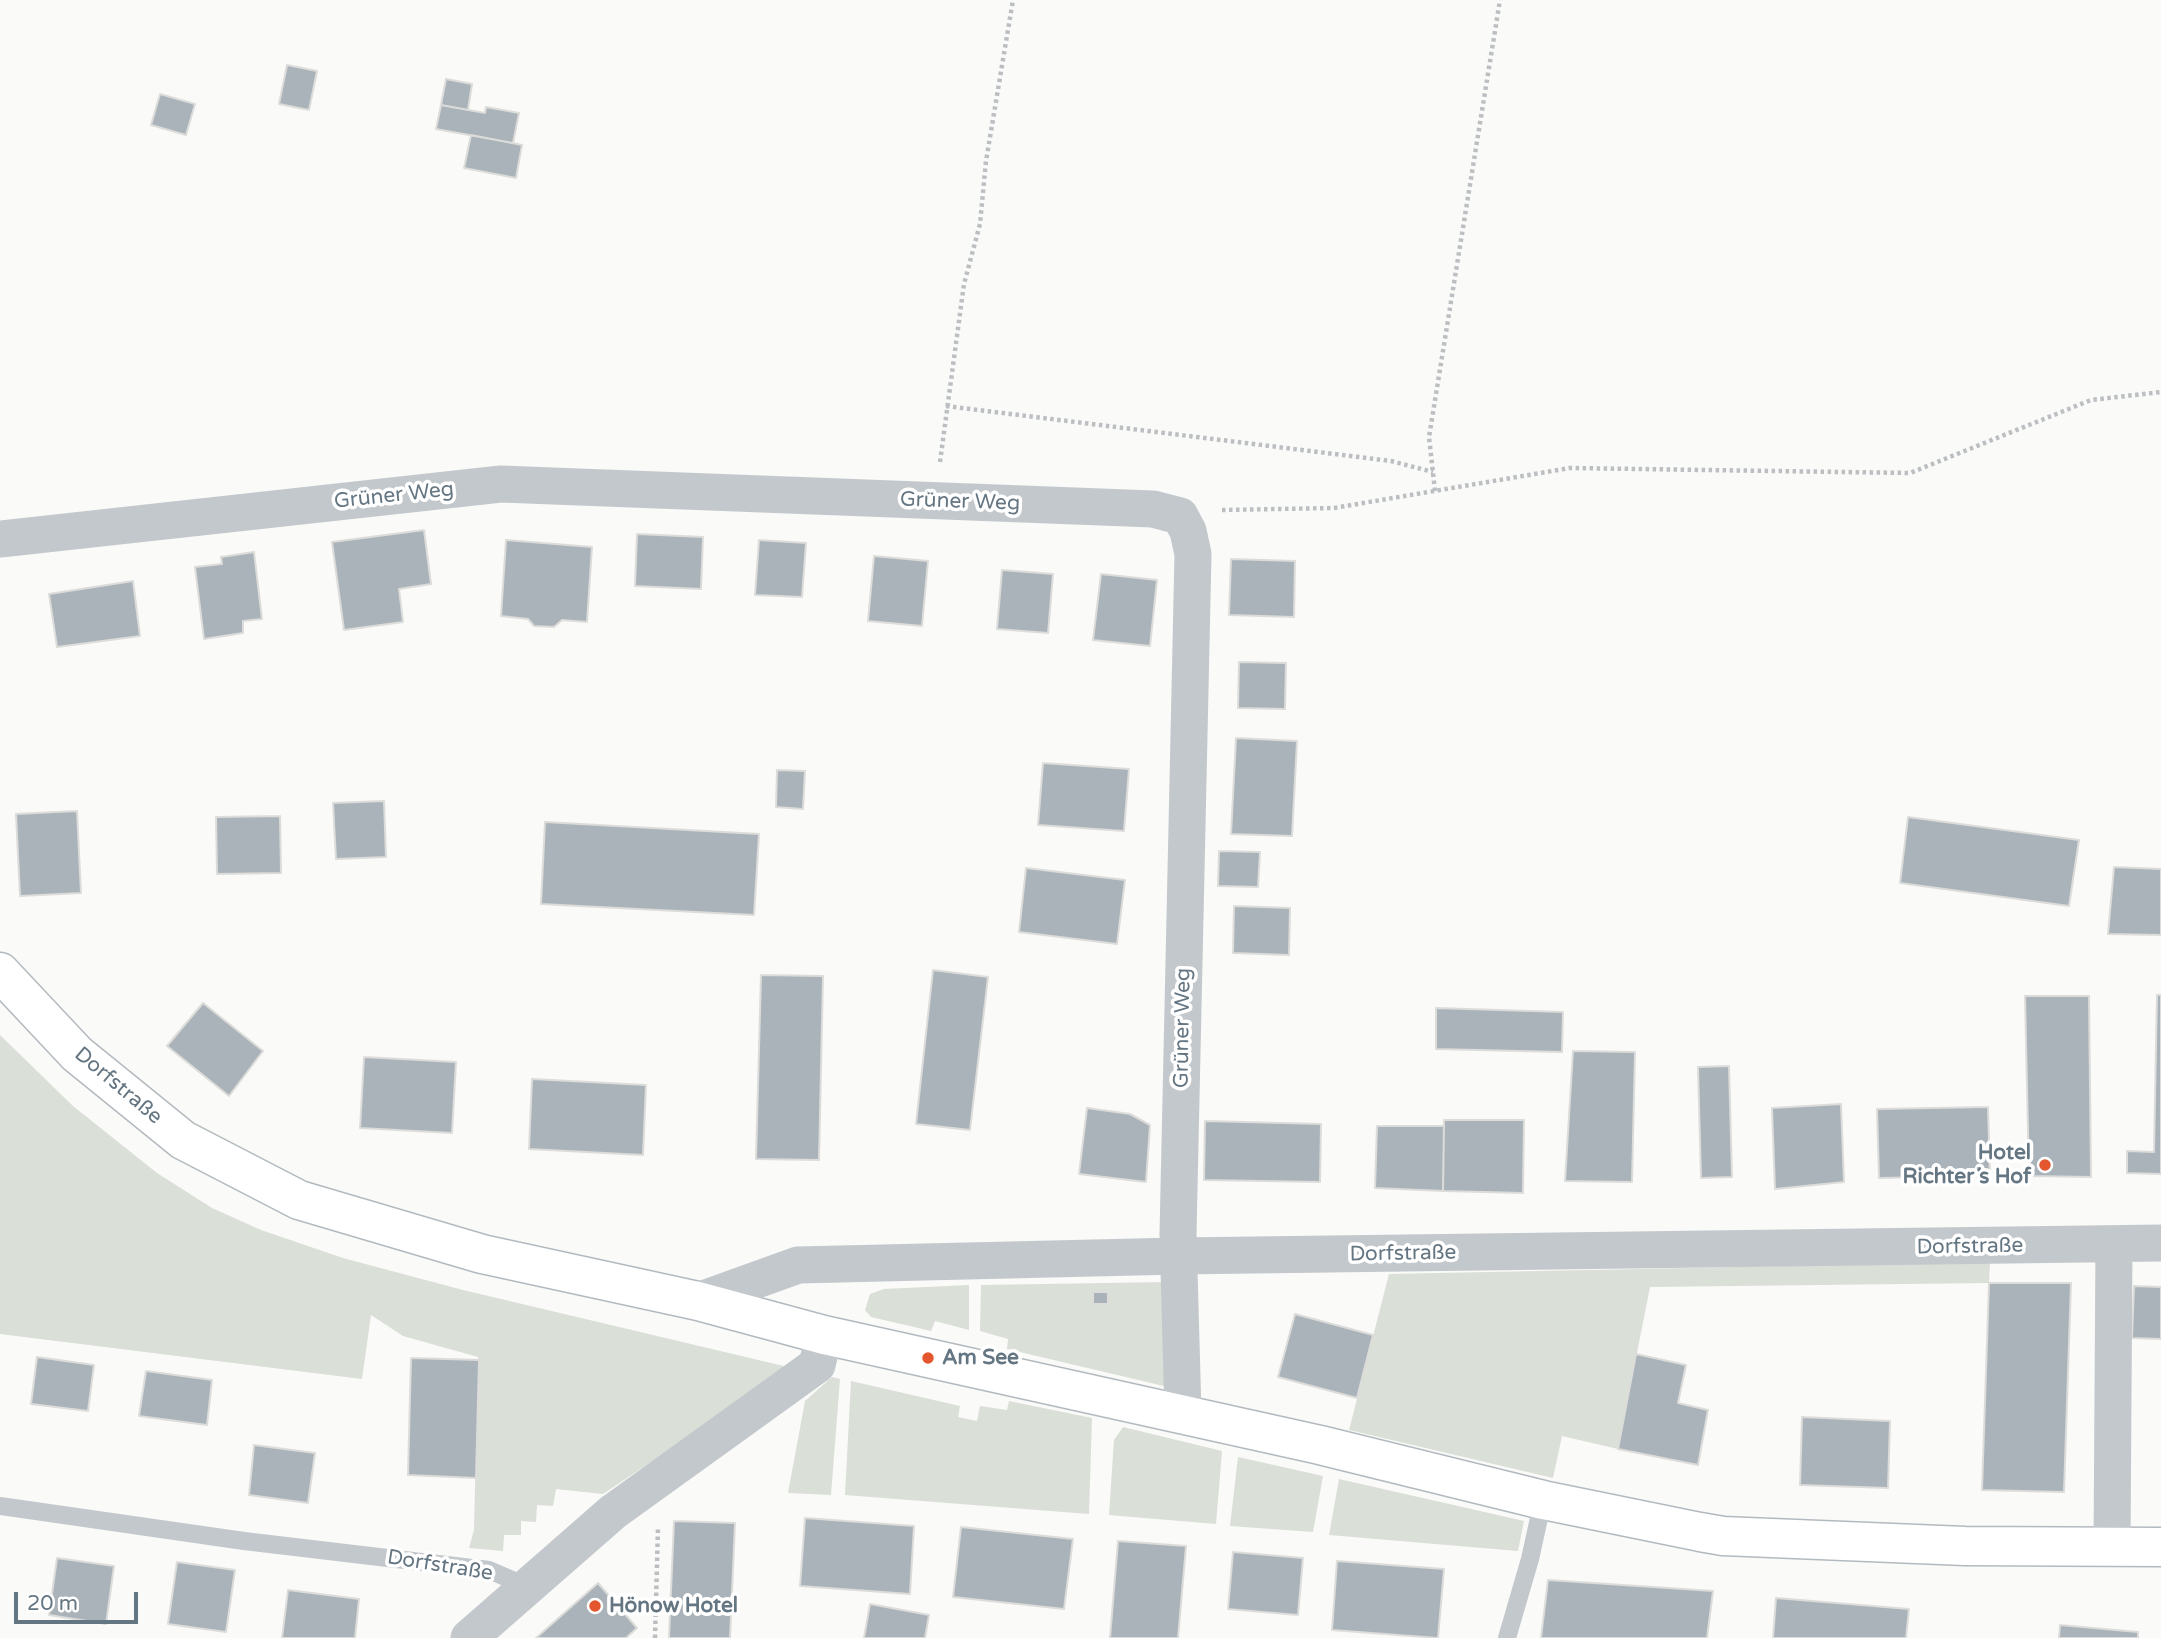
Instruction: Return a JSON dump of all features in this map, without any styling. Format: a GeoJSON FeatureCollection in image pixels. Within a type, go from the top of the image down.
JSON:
{"type":"FeatureCollection","features":[{"type":"Feature","properties":{"kind":"main road","name":"Dorfstraße"},"geometry":{"type":"LineString","coordinates":[[0,972],[77,1054],[183,1140],[299,1200],[482,1254],[698,1301],[824,1335],[1183,1414],[1543,1500],[1723,1536],[1965,1546],[2161,1547]]}},
{"type":"Feature","properties":{"kind":"street","name":"Grüner Weg"},"geometry":{"type":"LineString","coordinates":[[0,539],[501,484],[1153,509],[1180,516],[1188,531],[1193,554],[1178,1256],[1183,1414]]}},
{"type":"Feature","properties":{"kind":"street","name":"Dorfstraße"},"geometry":{"type":"LineString","coordinates":[[698,1301],[798,1265],[1178,1256],[2161,1243]]}},
{"type":"Feature","properties":{"kind":"street"},"geometry":{"type":"LineString","coordinates":[[2112,1547],[2113,1244]]}},
{"type":"Feature","properties":{"kind":"street"},"geometry":{"type":"LineString","coordinates":[[469,1638],[613,1512],[817,1365],[824,1335]]}},
{"type":"Feature","properties":{"kind":"lane"},"geometry":{"type":"LineString","coordinates":[[1507,1638],[1530,1559],[1543,1500]]}},
{"type":"Feature","properties":{"kind":"lane","name":"Dorfstraße"},"geometry":{"type":"LineString","coordinates":[[0,1506],[244,1541],[489,1570],[527,1586]]}},
{"type":"Feature","properties":{"kind":"path"},"geometry":{"type":"LineString","coordinates":[[936,501],[946,406],[964,284],[980,224],[986,161],[1013,0]]}},
{"type":"Feature","properties":{"kind":"path"},"geometry":{"type":"LineString","coordinates":[[1435,491],[1429,437],[1500,0]]}},
{"type":"Feature","properties":{"kind":"path"},"geometry":{"type":"LineString","coordinates":[[1180,516],[1196,511],[1334,508],[1570,468],[1910,473],[2091,400],[2161,392]]}},
{"type":"Feature","properties":{"kind":"path"},"geometry":{"type":"LineString","coordinates":[[946,406],[1391,461],[1433,472]]}},
{"type":"Feature","properties":{"kind":"path"},"geometry":{"type":"LineString","coordinates":[[655,1638],[659,1521]]}},
{"type":"Feature","properties":{"kind":"shaded area"},"geometry":{"type":"Polygon","coordinates":[[[0,1035],[73,1106],[157,1173],[212,1208],[261,1230],[343,1258],[463,1290],[792,1368],[603,1494],[556,1489],[553,1506],[537,1505],[536,1522],[521,1521],[521,1535],[504,1535],[503,1551],[469,1548],[474,1530],[478,1357],[403,1336],[371,1315],[362,1379],[0,1334],[0,1035]]]}},
{"type":"Feature","properties":{"kind":"shaded area"},"geometry":{"type":"Polygon","coordinates":[[[1990,1262],[1989,1283],[1650,1287],[1618,1449],[1562,1436],[1553,1478],[1349,1430],[1389,1274],[1990,1262]]]}},
{"type":"Feature","properties":{"kind":"shaded area"},"geometry":{"type":"Polygon","coordinates":[[[1167,1282],[1168,1387],[1007,1349],[1008,1339],[980,1331],[981,1285],[1167,1282]]]}},
{"type":"Feature","properties":{"kind":"shaded area"},"geometry":{"type":"Polygon","coordinates":[[[969,1285],[969,1330],[935,1321],[931,1331],[871,1317],[865,1310],[870,1294],[884,1289],[969,1285]]]}},
{"type":"Feature","properties":{"kind":"shaded area"},"geometry":{"type":"Polygon","coordinates":[[[832,1377],[840,1379],[831,1495],[788,1493],[805,1401],[832,1377]]]}},
{"type":"Feature","properties":{"kind":"shaded area"},"geometry":{"type":"Polygon","coordinates":[[[851,1381],[960,1406],[958,1417],[977,1421],[980,1406],[1007,1410],[1009,1401],[1092,1418],[1089,1514],[845,1495],[851,1381]]]}},
{"type":"Feature","properties":{"kind":"shaded area"},"geometry":{"type":"Polygon","coordinates":[[[1123,1427],[1222,1451],[1216,1524],[1109,1515],[1114,1440],[1123,1427]]]}},
{"type":"Feature","properties":{"kind":"shaded area"},"geometry":{"type":"Polygon","coordinates":[[[1238,1457],[1323,1476],[1313,1532],[1230,1526],[1238,1457]]]}},
{"type":"Feature","properties":{"kind":"shaded area"},"geometry":{"type":"Polygon","coordinates":[[[1339,1479],[1524,1521],[1518,1551],[1329,1535],[1339,1479]]]}},
{"type":"Feature","properties":{"kind":"building"},"geometry":{"type":"Polygon","coordinates":[[[287,65],[317,71],[309,110],[279,104],[287,65]]]}},
{"type":"Feature","properties":{"kind":"building"},"geometry":{"type":"Polygon","coordinates":[[[446,79],[472,84],[468,110],[441,105],[446,79]]]}},
{"type":"Feature","properties":{"kind":"building"},"geometry":{"type":"Polygon","coordinates":[[[160,94],[195,104],[186,135],[151,125],[160,94]]]}},
{"type":"Feature","properties":{"kind":"building"},"geometry":{"type":"Polygon","coordinates":[[[441,105],[485,113],[486,107],[519,113],[513,143],[436,129],[441,105]]]}},
{"type":"Feature","properties":{"kind":"building"},"geometry":{"type":"Polygon","coordinates":[[[471,135],[522,145],[516,178],[464,168],[471,135]]]}},
{"type":"Feature","properties":{"kind":"building"},"geometry":{"type":"Polygon","coordinates":[[[424,530],[431,584],[399,589],[403,622],[344,630],[332,542],[424,530]]]}},
{"type":"Feature","properties":{"kind":"building"},"geometry":{"type":"Polygon","coordinates":[[[637,534],[703,537],[701,589],[635,586],[637,534]]]}},
{"type":"Feature","properties":{"kind":"building"},"geometry":{"type":"Polygon","coordinates":[[[506,540],[592,547],[587,622],[562,620],[554,627],[534,626],[528,619],[501,616],[506,540]]]}},
{"type":"Feature","properties":{"kind":"building"},"geometry":{"type":"Polygon","coordinates":[[[759,540],[806,543],[802,597],[755,595],[759,540]]]}},
{"type":"Feature","properties":{"kind":"building"},"geometry":{"type":"Polygon","coordinates":[[[254,552],[262,619],[243,621],[243,633],[204,639],[195,567],[222,564],[221,557],[254,552]]]}},
{"type":"Feature","properties":{"kind":"building"},"geometry":{"type":"Polygon","coordinates":[[[874,556],[928,561],[922,626],[868,621],[874,556]]]}},
{"type":"Feature","properties":{"kind":"building"},"geometry":{"type":"Polygon","coordinates":[[[1231,559],[1295,561],[1294,617],[1229,615],[1231,559]]]}},
{"type":"Feature","properties":{"kind":"building"},"geometry":{"type":"Polygon","coordinates":[[[1002,570],[1053,574],[1048,633],[997,629],[1002,570]]]}},
{"type":"Feature","properties":{"kind":"building"},"geometry":{"type":"Polygon","coordinates":[[[1101,574],[1157,580],[1150,646],[1093,640],[1101,574]]]}},
{"type":"Feature","properties":{"kind":"building"},"geometry":{"type":"Polygon","coordinates":[[[133,581],[140,636],[57,647],[49,594],[133,581]]]}},
{"type":"Feature","properties":{"kind":"building"},"geometry":{"type":"Polygon","coordinates":[[[1239,662],[1286,663],[1285,709],[1238,708],[1239,662]]]}},
{"type":"Feature","properties":{"kind":"building"},"geometry":{"type":"Polygon","coordinates":[[[1236,738],[1297,741],[1292,836],[1231,834],[1236,738]]]}},
{"type":"Feature","properties":{"kind":"building"},"geometry":{"type":"Polygon","coordinates":[[[1043,763],[1129,769],[1124,831],[1038,825],[1043,763]]]}},
{"type":"Feature","properties":{"kind":"building"},"geometry":{"type":"Polygon","coordinates":[[[777,770],[805,771],[803,809],[776,807],[777,770]]]}},
{"type":"Feature","properties":{"kind":"building"},"geometry":{"type":"Polygon","coordinates":[[[384,801],[386,857],[336,859],[333,803],[384,801]]]}},
{"type":"Feature","properties":{"kind":"building"},"geometry":{"type":"Polygon","coordinates":[[[77,811],[81,893],[20,896],[16,814],[77,811]]]}},
{"type":"Feature","properties":{"kind":"building"},"geometry":{"type":"Polygon","coordinates":[[[280,816],[281,873],[217,874],[216,817],[280,816]]]}},
{"type":"Feature","properties":{"kind":"building"},"geometry":{"type":"Polygon","coordinates":[[[1908,817],[2079,840],[2069,906],[1900,883],[1908,817]]]}},
{"type":"Feature","properties":{"kind":"building"},"geometry":{"type":"Polygon","coordinates":[[[545,822],[759,834],[754,915],[541,904],[545,822]]]}},
{"type":"Feature","properties":{"kind":"building"},"geometry":{"type":"Polygon","coordinates":[[[1219,851],[1260,852],[1258,887],[1218,886],[1219,851]]]}},
{"type":"Feature","properties":{"kind":"building"},"geometry":{"type":"Polygon","coordinates":[[[2114,867],[2161,869],[2161,935],[2108,934],[2114,867]]]}},
{"type":"Feature","properties":{"kind":"building"},"geometry":{"type":"Polygon","coordinates":[[[1026,868],[1125,880],[1117,944],[1019,932],[1026,868]]]}},
{"type":"Feature","properties":{"kind":"building"},"geometry":{"type":"Polygon","coordinates":[[[1234,906],[1290,908],[1289,955],[1233,953],[1234,906]]]}},
{"type":"Feature","properties":{"kind":"building"},"geometry":{"type":"Polygon","coordinates":[[[933,970],[988,977],[970,1130],[916,1124],[933,970]]]}},
{"type":"Feature","properties":{"kind":"building"},"geometry":{"type":"Polygon","coordinates":[[[761,975],[823,976],[819,1160],[756,1159],[761,975]]]}},
{"type":"Feature","properties":{"kind":"building"},"geometry":{"type":"Polygon","coordinates":[[[2157,995],[2161,995],[2161,1174],[2127,1173],[2127,1151],[2154,1152],[2157,995]]]}},
{"type":"Feature","properties":{"kind":"building"},"geometry":{"type":"Polygon","coordinates":[[[2025,996],[2089,996],[2091,1177],[2029,1176],[2025,996]]]}},
{"type":"Feature","properties":{"kind":"building"},"geometry":{"type":"Polygon","coordinates":[[[203,1003],[263,1051],[229,1096],[167,1046],[203,1003]]]}},
{"type":"Feature","properties":{"kind":"building"},"geometry":{"type":"Polygon","coordinates":[[[1436,1008],[1563,1012],[1562,1052],[1436,1049],[1436,1008]]]}},
{"type":"Feature","properties":{"kind":"building"},"geometry":{"type":"Polygon","coordinates":[[[1573,1051],[1635,1052],[1632,1182],[1565,1181],[1573,1051]]]}},
{"type":"Feature","properties":{"kind":"building"},"geometry":{"type":"Polygon","coordinates":[[[364,1057],[456,1062],[452,1133],[360,1128],[364,1057]]]}},
{"type":"Feature","properties":{"kind":"building"},"geometry":{"type":"Polygon","coordinates":[[[1729,1066],[1732,1177],[1701,1178],[1698,1067],[1729,1066]]]}},
{"type":"Feature","properties":{"kind":"building"},"geometry":{"type":"Polygon","coordinates":[[[532,1079],[646,1085],[643,1155],[529,1149],[532,1079]]]}},
{"type":"Feature","properties":{"kind":"building"},"geometry":{"type":"Polygon","coordinates":[[[1841,1104],[1844,1182],[1775,1189],[1772,1108],[1841,1104]]]}},
{"type":"Feature","properties":{"kind":"building"},"geometry":{"type":"Polygon","coordinates":[[[1988,1107],[1990,1176],[1879,1178],[1877,1109],[1988,1107]]]}},
{"type":"Feature","properties":{"kind":"building"},"geometry":{"type":"Polygon","coordinates":[[[1087,1108],[1130,1114],[1150,1125],[1146,1182],[1079,1174],[1087,1108]]]}},
{"type":"Feature","properties":{"kind":"building"},"geometry":{"type":"Polygon","coordinates":[[[1444,1120],[1524,1120],[1523,1193],[1443,1191],[1444,1120]]]}},
{"type":"Feature","properties":{"kind":"building"},"geometry":{"type":"Polygon","coordinates":[[[1205,1121],[1321,1124],[1320,1182],[1204,1180],[1205,1121]]]}},
{"type":"Feature","properties":{"kind":"building"},"geometry":{"type":"Polygon","coordinates":[[[1377,1126],[1444,1126],[1443,1191],[1375,1188],[1377,1126]]]}},
{"type":"Feature","properties":{"kind":"building"},"geometry":{"type":"Polygon","coordinates":[[[1989,1283],[2071,1283],[2064,1492],[1982,1490],[1989,1283]]]}},
{"type":"Feature","properties":{"kind":"building"},"geometry":{"type":"Polygon","coordinates":[[[2134,1286],[2161,1287],[2161,1339],[2132,1338],[2134,1286]]]}},
{"type":"Feature","properties":{"kind":"building"},"geometry":{"type":"Polygon","coordinates":[[[1093,1292],[1108,1292],[1108,1304],[1093,1304],[1093,1292]]]}},
{"type":"Feature","properties":{"kind":"building"},"geometry":{"type":"Polygon","coordinates":[[[1295,1314],[1373,1335],[1357,1398],[1278,1377],[1295,1314]]]}},
{"type":"Feature","properties":{"kind":"building"},"geometry":{"type":"Polygon","coordinates":[[[1636,1354],[1686,1365],[1678,1403],[1708,1410],[1698,1465],[1618,1449],[1636,1354]]]}},
{"type":"Feature","properties":{"kind":"building"},"geometry":{"type":"Polygon","coordinates":[[[37,1357],[94,1365],[88,1411],[31,1404],[37,1357]]]}},
{"type":"Feature","properties":{"kind":"building"},"geometry":{"type":"Polygon","coordinates":[[[411,1358],[479,1360],[476,1478],[408,1475],[411,1358]]]}},
{"type":"Feature","properties":{"kind":"building"},"geometry":{"type":"Polygon","coordinates":[[[146,1371],[212,1380],[207,1425],[139,1416],[146,1371]]]}},
{"type":"Feature","properties":{"kind":"building"},"geometry":{"type":"Polygon","coordinates":[[[1802,1417],[1890,1421],[1888,1488],[1800,1485],[1802,1417]]]}},
{"type":"Feature","properties":{"kind":"building"},"geometry":{"type":"Polygon","coordinates":[[[254,1445],[315,1453],[308,1503],[249,1495],[254,1445]]]}},
{"type":"Feature","properties":{"kind":"building"},"geometry":{"type":"Polygon","coordinates":[[[805,1518],[914,1526],[910,1594],[800,1586],[805,1518]]]}},
{"type":"Feature","properties":{"kind":"building"},"geometry":{"type":"Polygon","coordinates":[[[674,1521],[735,1523],[730,1638],[669,1638],[674,1521]]]}},
{"type":"Feature","properties":{"kind":"building"},"geometry":{"type":"Polygon","coordinates":[[[961,1527],[1073,1539],[1064,1609],[953,1597],[961,1527]]]}},
{"type":"Feature","properties":{"kind":"building"},"geometry":{"type":"Polygon","coordinates":[[[1118,1541],[1186,1546],[1178,1638],[1110,1638],[1118,1541]]]}},
{"type":"Feature","properties":{"kind":"building"},"geometry":{"type":"Polygon","coordinates":[[[1233,1552],[1303,1558],[1298,1615],[1228,1609],[1233,1552]]]}},
{"type":"Feature","properties":{"kind":"building"},"geometry":{"type":"Polygon","coordinates":[[[57,1558],[114,1566],[106,1624],[49,1615],[57,1558]]]}},
{"type":"Feature","properties":{"kind":"building"},"geometry":{"type":"Polygon","coordinates":[[[1337,1561],[1444,1569],[1438,1638],[1332,1630],[1337,1561]]]}},
{"type":"Feature","properties":{"kind":"building"},"geometry":{"type":"Polygon","coordinates":[[[177,1562],[235,1570],[226,1632],[168,1624],[177,1562]]]}},
{"type":"Feature","properties":{"kind":"building"},"geometry":{"type":"Polygon","coordinates":[[[1548,1580],[1713,1591],[1707,1638],[1541,1638],[1548,1580]]]}},
{"type":"Feature","properties":{"kind":"building","name":"Hönow Hotel"},"geometry":{"type":"Polygon","coordinates":[[[598,1583],[637,1628],[626,1638],[536,1638],[598,1583]]]}},
{"type":"Feature","properties":{"kind":"building"},"geometry":{"type":"Polygon","coordinates":[[[288,1590],[359,1599],[355,1638],[282,1638],[288,1590]]]}},
{"type":"Feature","properties":{"kind":"building"},"geometry":{"type":"Polygon","coordinates":[[[1776,1598],[1909,1609],[1906,1638],[1773,1638],[1776,1598]]]}},
{"type":"Feature","properties":{"kind":"building"},"geometry":{"type":"Polygon","coordinates":[[[870,1604],[929,1615],[925,1638],[864,1638],[870,1604]]]}},
{"type":"Feature","properties":{"kind":"building"},"geometry":{"type":"Polygon","coordinates":[[[2060,1625],[2138,1632],[2138,1638],[2059,1638],[2060,1625]]]}},
{"type":"Feature","properties":{"kind":"place","name":"Hotel Richter´s Hof"},"geometry":{"type":"Point","coordinates":[2045,1165]}},
{"type":"Feature","properties":{"kind":"place","name":"Am See"},"geometry":{"type":"Point","coordinates":[928,1358]}},
{"type":"Feature","properties":{"kind":"place","name":"Hönow Hotel"},"geometry":{"type":"Point","coordinates":[595,1606]}}]}
